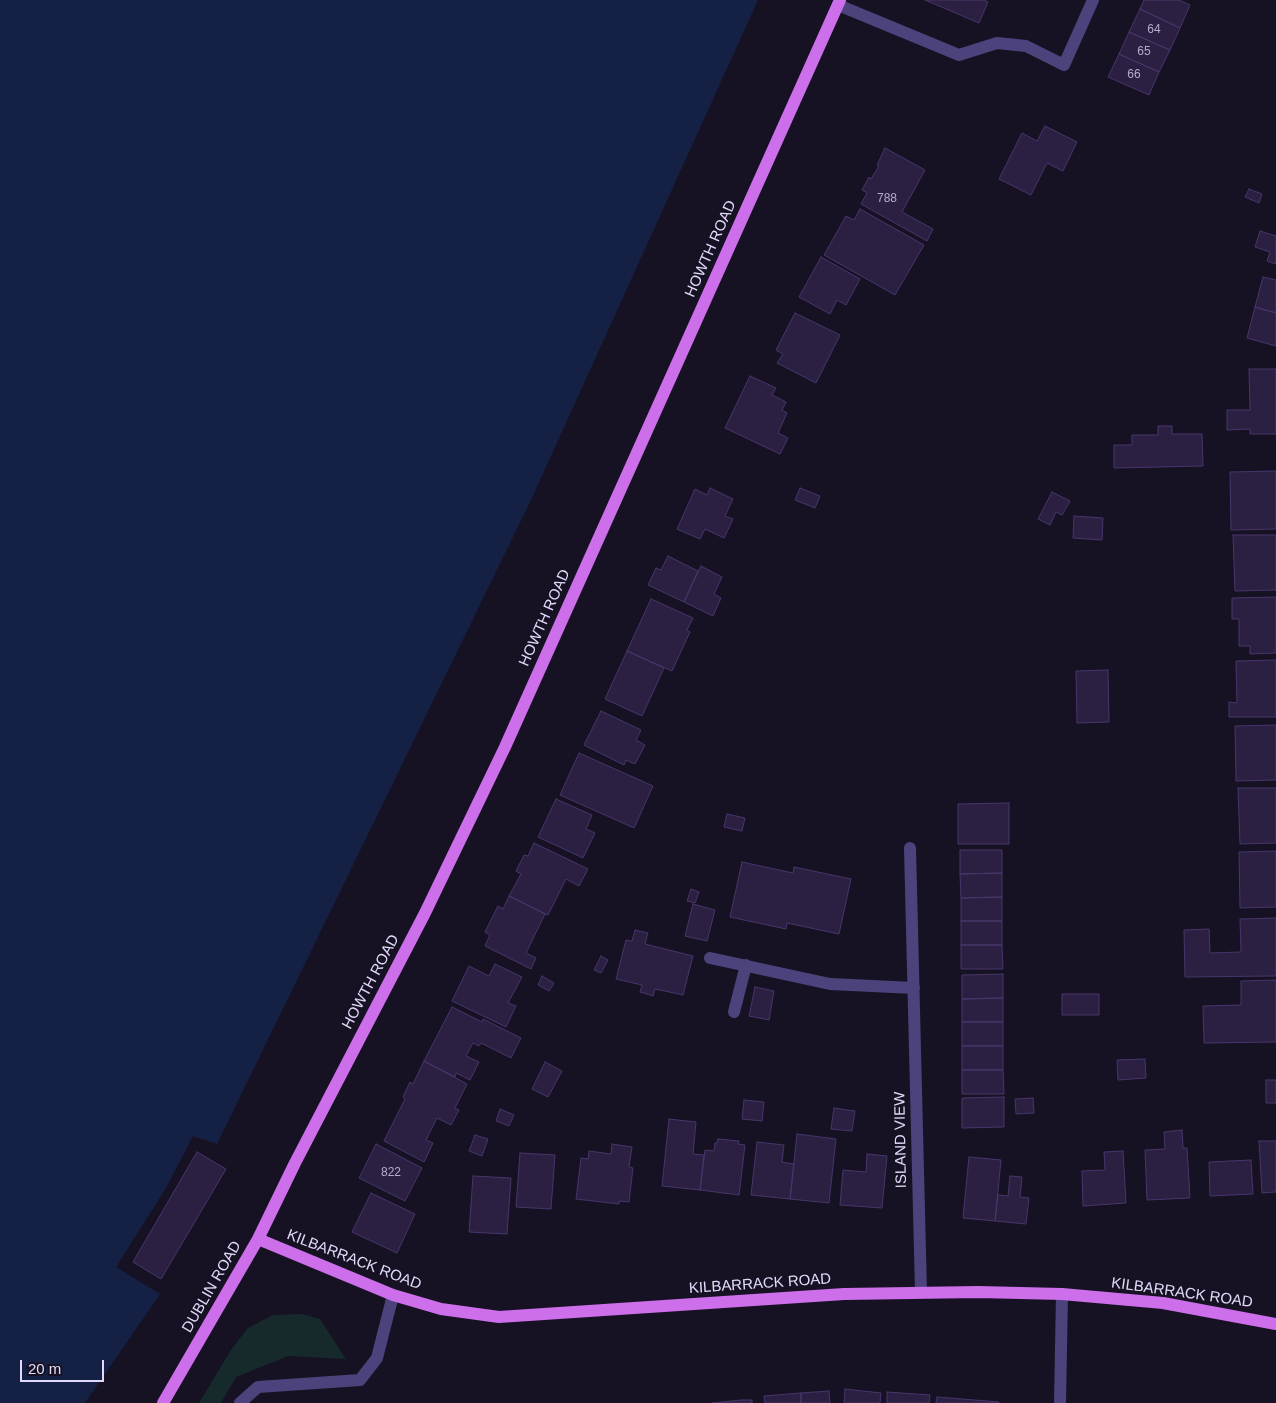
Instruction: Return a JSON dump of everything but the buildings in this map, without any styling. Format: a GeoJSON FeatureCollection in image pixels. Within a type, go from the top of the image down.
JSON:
{"type":"FeatureCollection","features":[{"type":"Feature","properties":{"kind":"main road","name":"HOWTH ROAD"},"geometry":{"type":"LineString","coordinates":[[258,1239],[295,1163],[425,913],[505,747],[839,2]]}},
{"type":"Feature","properties":{"kind":"main road","name":"KILBARRACK ROAD"},"geometry":{"type":"LineString","coordinates":[[258,1239],[393,1295],[440,1309],[499,1316],[844,1294],[922,1292],[1062,1294],[1163,1303],[1276,1324]]}},
{"type":"Feature","properties":{"kind":"main road","name":"DUBLIN ROAD"},"geometry":{"type":"LineString","coordinates":[[163,1403],[258,1239]]}},
{"type":"Feature","properties":{"kind":"street"},"geometry":{"type":"LineString","coordinates":[[839,2],[959,55],[997,44],[1026,46],[1064,65],[1093,0]]}},
{"type":"Feature","properties":{"kind":"street","name":"ISLAND VIEW"},"geometry":{"type":"LineString","coordinates":[[910,848],[922,1292]]}},
{"type":"Feature","properties":{"kind":"street"},"geometry":{"type":"LineString","coordinates":[[710,958],[830,984],[914,988]]}},
{"type":"Feature","properties":{"kind":"street"},"geometry":{"type":"LineString","coordinates":[[734,1012],[746,965]]}},
{"type":"Feature","properties":{"kind":"street"},"geometry":{"type":"LineString","coordinates":[[1060,1403],[1062,1294]]}},
{"type":"Feature","properties":{"kind":"street"},"geometry":{"type":"LineString","coordinates":[[240,1403],[258,1387],[360,1380],[377,1358],[393,1295]]}},
{"type":"Feature","properties":{"kind":"green space"},"geometry":{"type":"Polygon","coordinates":[[[302,1314],[320,1319],[346,1359],[288,1356],[236,1377],[221,1403],[199,1403],[231,1350],[248,1328],[273,1315],[302,1314]]]}},
{"type":"Feature","properties":{"kind":"water"},"geometry":{"type":"Polygon","coordinates":[[[0,0],[758,0],[531,500],[217,1144],[193,1136],[166,1188],[116,1267],[160,1294],[85,1403],[0,1403],[0,0]]]}}]}
